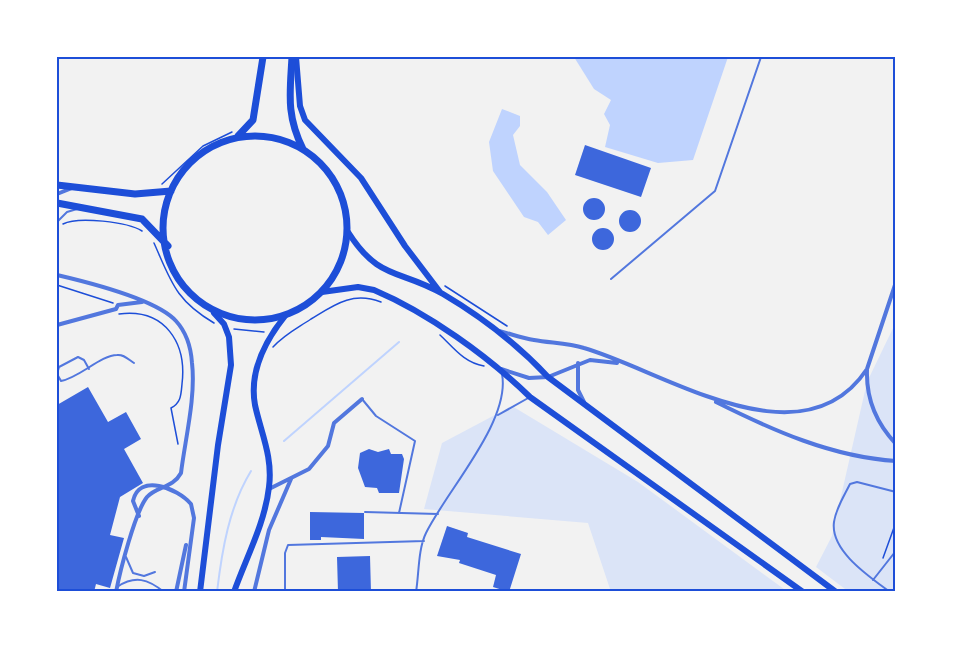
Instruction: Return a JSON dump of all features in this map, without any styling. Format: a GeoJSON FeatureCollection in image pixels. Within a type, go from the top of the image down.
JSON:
{"type":"FeatureCollection","features":[{"type":"Feature","properties":{"kind":"main road"},"geometry":{"type":"LineString","coordinates":[[200,592],[209,506],[231,365],[229,337],[226,327],[214,313],[184,287],[175,272],[168,246],[164,216],[171,192],[189,161],[220,140],[238,132],[253,120],[263,57]]}},
{"type":"Feature","properties":{"kind":"main road"},"geometry":{"type":"LineString","coordinates":[[294,57],[288,106],[295,134],[303,149]]}},
{"type":"Feature","properties":{"kind":"main road"},"geometry":{"type":"LineString","coordinates":[[294,57],[298,95],[305,120],[361,178],[405,246],[440,293]]}},
{"type":"Feature","properties":{"kind":"main road"},"geometry":{"type":"LineString","coordinates":[[238,132],[281,140],[314,156],[341,194],[348,232],[360,251],[375,265],[440,293],[498,330],[523,350],[548,377],[836,592]]}},
{"type":"Feature","properties":{"kind":"main road"},"geometry":{"type":"LineString","coordinates":[[57,185],[135,194],[171,192]]}},
{"type":"Feature","properties":{"kind":"main road"},"geometry":{"type":"LineString","coordinates":[[57,203],[94,208],[141,219],[168,246]]}},
{"type":"Feature","properties":{"kind":"main road"},"geometry":{"type":"LineString","coordinates":[[214,313],[242,319],[285,316],[307,305],[322,292],[341,258],[348,232]]}},
{"type":"Feature","properties":{"kind":"main road"},"geometry":{"type":"LineString","coordinates":[[322,292],[358,287],[388,295],[459,339],[501,369],[530,397],[803,592]]}},
{"type":"Feature","properties":{"kind":"main road"},"geometry":{"type":"LineString","coordinates":[[234,592],[261,522],[269,489],[270,462],[255,405],[255,382],[260,358],[273,332],[285,316]]}},
{"type":"Feature","properties":{"kind":"street"},"geometry":{"type":"LineString","coordinates":[[57,194],[73,188]]}},
{"type":"Feature","properties":{"kind":"street"},"geometry":{"type":"LineString","coordinates":[[57,275],[144,302],[176,321],[189,343],[193,365],[181,473],[177,481],[153,492],[147,498],[139,516],[116,590]]}},
{"type":"Feature","properties":{"kind":"street"},"geometry":{"type":"LineString","coordinates":[[710,399],[781,412],[817,409],[837,399],[859,380],[867,369],[896,282]]}},
{"type":"Feature","properties":{"kind":"street"},"geometry":{"type":"LineString","coordinates":[[57,325],[116,309],[118,305],[144,302]]}},
{"type":"Feature","properties":{"kind":"street"},"geometry":{"type":"LineString","coordinates":[[498,330],[535,340],[583,347],[710,399],[761,424],[845,454],[896,461]]}},
{"type":"Feature","properties":{"kind":"street"},"geometry":{"type":"LineString","coordinates":[[501,369],[529,378],[548,377],[578,362],[590,360],[624,364]]}},
{"type":"Feature","properties":{"kind":"street"},"geometry":{"type":"LineString","coordinates":[[578,362],[578,390],[586,405]]}},
{"type":"Feature","properties":{"kind":"street"},"geometry":{"type":"LineString","coordinates":[[867,369],[868,397],[876,418],[896,444]]}},
{"type":"Feature","properties":{"kind":"street"},"geometry":{"type":"LineString","coordinates":[[269,489],[309,469],[323,453],[334,423],[362,399]]}},
{"type":"Feature","properties":{"kind":"street"},"geometry":{"type":"LineString","coordinates":[[254,592],[269,530],[291,479]]}},
{"type":"Feature","properties":{"kind":"street"},"geometry":{"type":"LineString","coordinates":[[139,516],[133,501],[137,490],[150,485],[182,495],[193,509],[184,592]]}},
{"type":"Feature","properties":{"kind":"street"},"geometry":{"type":"LineString","coordinates":[[176,592],[186,545]]}},
{"type":"Feature","properties":{"kind":"lane"},"geometry":{"type":"LineString","coordinates":[[610,279],[715,191],[761,57]]}},
{"type":"Feature","properties":{"kind":"lane"},"geometry":{"type":"LineString","coordinates":[[57,222],[67,212],[94,208]]}},
{"type":"Feature","properties":{"kind":"lane"},"geometry":{"type":"LineString","coordinates":[[89,369],[84,360],[78,357],[59,367],[57,374],[61,381],[72,379],[115,354],[134,363]]}},
{"type":"Feature","properties":{"kind":"lane"},"geometry":{"type":"LineString","coordinates":[[416,592],[424,541],[498,415],[504,382],[501,369]]}},
{"type":"Feature","properties":{"kind":"lane"},"geometry":{"type":"LineString","coordinates":[[498,415],[530,397]]}},
{"type":"Feature","properties":{"kind":"lane"},"geometry":{"type":"LineString","coordinates":[[362,399],[376,416],[415,441],[399,513]]}},
{"type":"Feature","properties":{"kind":"lane"},"geometry":{"type":"LineString","coordinates":[[890,592],[853,562],[836,537],[833,525],[837,510],[850,484],[857,482],[896,492]]}},
{"type":"Feature","properties":{"kind":"lane"},"geometry":{"type":"LineString","coordinates":[[365,512],[438,514]]}},
{"type":"Feature","properties":{"kind":"lane"},"geometry":{"type":"LineString","coordinates":[[285,592],[285,553],[288,545],[424,541]]}},
{"type":"Feature","properties":{"kind":"lane"},"geometry":{"type":"LineString","coordinates":[[873,580],[896,552]]}},
{"type":"Feature","properties":{"kind":"lane"},"geometry":{"type":"LineString","coordinates":[[126,557],[133,573],[144,576],[155,572]]}},
{"type":"Feature","properties":{"kind":"lane"},"geometry":{"type":"LineString","coordinates":[[116,590],[133,578],[139,578],[164,592]]}},
{"type":"Feature","properties":{"kind":"path"},"geometry":{"type":"LineString","coordinates":[[157,186],[168,181],[203,146],[238,132]]}},
{"type":"Feature","properties":{"kind":"path"},"geometry":{"type":"LineString","coordinates":[[57,228],[80,219],[134,227],[146,234]]}},
{"type":"Feature","properties":{"kind":"path"},"geometry":{"type":"LineString","coordinates":[[153,241],[164,272],[185,302],[208,320],[241,331],[289,330]]}},
{"type":"Feature","properties":{"kind":"path"},"geometry":{"type":"LineString","coordinates":[[57,285],[114,304]]}},
{"type":"Feature","properties":{"kind":"path"},"geometry":{"type":"LineString","coordinates":[[446,286],[507,326]]}},
{"type":"Feature","properties":{"kind":"path"},"geometry":{"type":"LineString","coordinates":[[272,349],[289,330],[345,299],[363,298],[386,304]]}},
{"type":"Feature","properties":{"kind":"path"},"geometry":{"type":"LineString","coordinates":[[117,313],[138,314],[153,319],[171,332],[178,342],[184,366],[181,397],[171,408],[175,436]]}},
{"type":"Feature","properties":{"kind":"path"},"geometry":{"type":"LineString","coordinates":[[434,330],[450,347],[475,364],[501,369]]}},
{"type":"Feature","properties":{"kind":"path"},"geometry":{"type":"LineString","coordinates":[[887,563],[882,554],[896,522]]}},
{"type":"Feature","properties":{"kind":"shaded area"},"geometry":{"type":"Polygon","coordinates":[[[896,322],[896,592],[849,592],[816,567],[832,536],[867,382],[896,322]]]}},
{"type":"Feature","properties":{"kind":"shaded area"},"geometry":{"type":"Polygon","coordinates":[[[512,406],[638,482],[788,592],[611,592],[588,523],[424,509],[442,443],[512,406]]]}},
{"type":"Feature","properties":{"kind":"water"},"geometry":{"type":"Polygon","coordinates":[[[574,57],[728,57],[693,160],[658,163],[605,147],[610,125],[604,114],[611,100],[594,89],[574,57]]]}},
{"type":"Feature","properties":{"kind":"water"},"geometry":{"type":"Polygon","coordinates":[[[502,109],[520,116],[520,126],[513,135],[520,165],[547,192],[566,220],[548,235],[538,222],[524,217],[493,171],[489,142],[502,109]]]}},
{"type":"Feature","properties":{"kind":"building"},"geometry":{"type":"Polygon","coordinates":[[[585,145],[651,168],[641,197],[575,175],[585,145]]]}},
{"type":"Feature","properties":{"kind":"building"},"geometry":{"type":"Polygon","coordinates":[[[594,198],[602,201],[605,209],[602,217],[594,220],[586,217],[583,209],[586,201],[594,198]]]}},
{"type":"Feature","properties":{"kind":"building"},"geometry":{"type":"Polygon","coordinates":[[[630,210],[638,213],[641,221],[638,229],[630,232],[622,229],[619,221],[622,213],[630,210]]]}},
{"type":"Feature","properties":{"kind":"building"},"geometry":{"type":"Polygon","coordinates":[[[603,228],[611,231],[614,239],[611,247],[603,250],[595,247],[592,239],[595,231],[603,228]]]}},
{"type":"Feature","properties":{"kind":"building"},"geometry":{"type":"Polygon","coordinates":[[[88,387],[108,422],[126,412],[141,439],[124,449],[143,483],[120,497],[110,535],[124,538],[110,588],[96,584],[94,592],[57,592],[57,405],[88,387]]]}},
{"type":"Feature","properties":{"kind":"building"},"geometry":{"type":"Polygon","coordinates":[[[369,449],[378,452],[389,449],[391,454],[402,454],[404,459],[399,493],[379,493],[377,488],[365,487],[358,468],[360,453],[369,449]]]}},
{"type":"Feature","properties":{"kind":"building"},"geometry":{"type":"Polygon","coordinates":[[[310,512],[364,513],[364,539],[321,537],[321,540],[310,540],[310,512]]]}},
{"type":"Feature","properties":{"kind":"building"},"geometry":{"type":"Polygon","coordinates":[[[447,526],[468,533],[467,537],[521,554],[509,592],[493,587],[496,575],[459,563],[460,560],[437,556],[447,526]]]}},
{"type":"Feature","properties":{"kind":"building"},"geometry":{"type":"Polygon","coordinates":[[[370,556],[371,592],[338,592],[337,557],[370,556]]]}},
{"type":"Feature","properties":{"kind":"waterway"},"geometry":{"type":"LineString","coordinates":[[284,441],[399,342]]}},
{"type":"Feature","properties":{"kind":"waterway"},"geometry":{"type":"LineString","coordinates":[[217,592],[224,545],[232,514],[251,471]]}}]}
